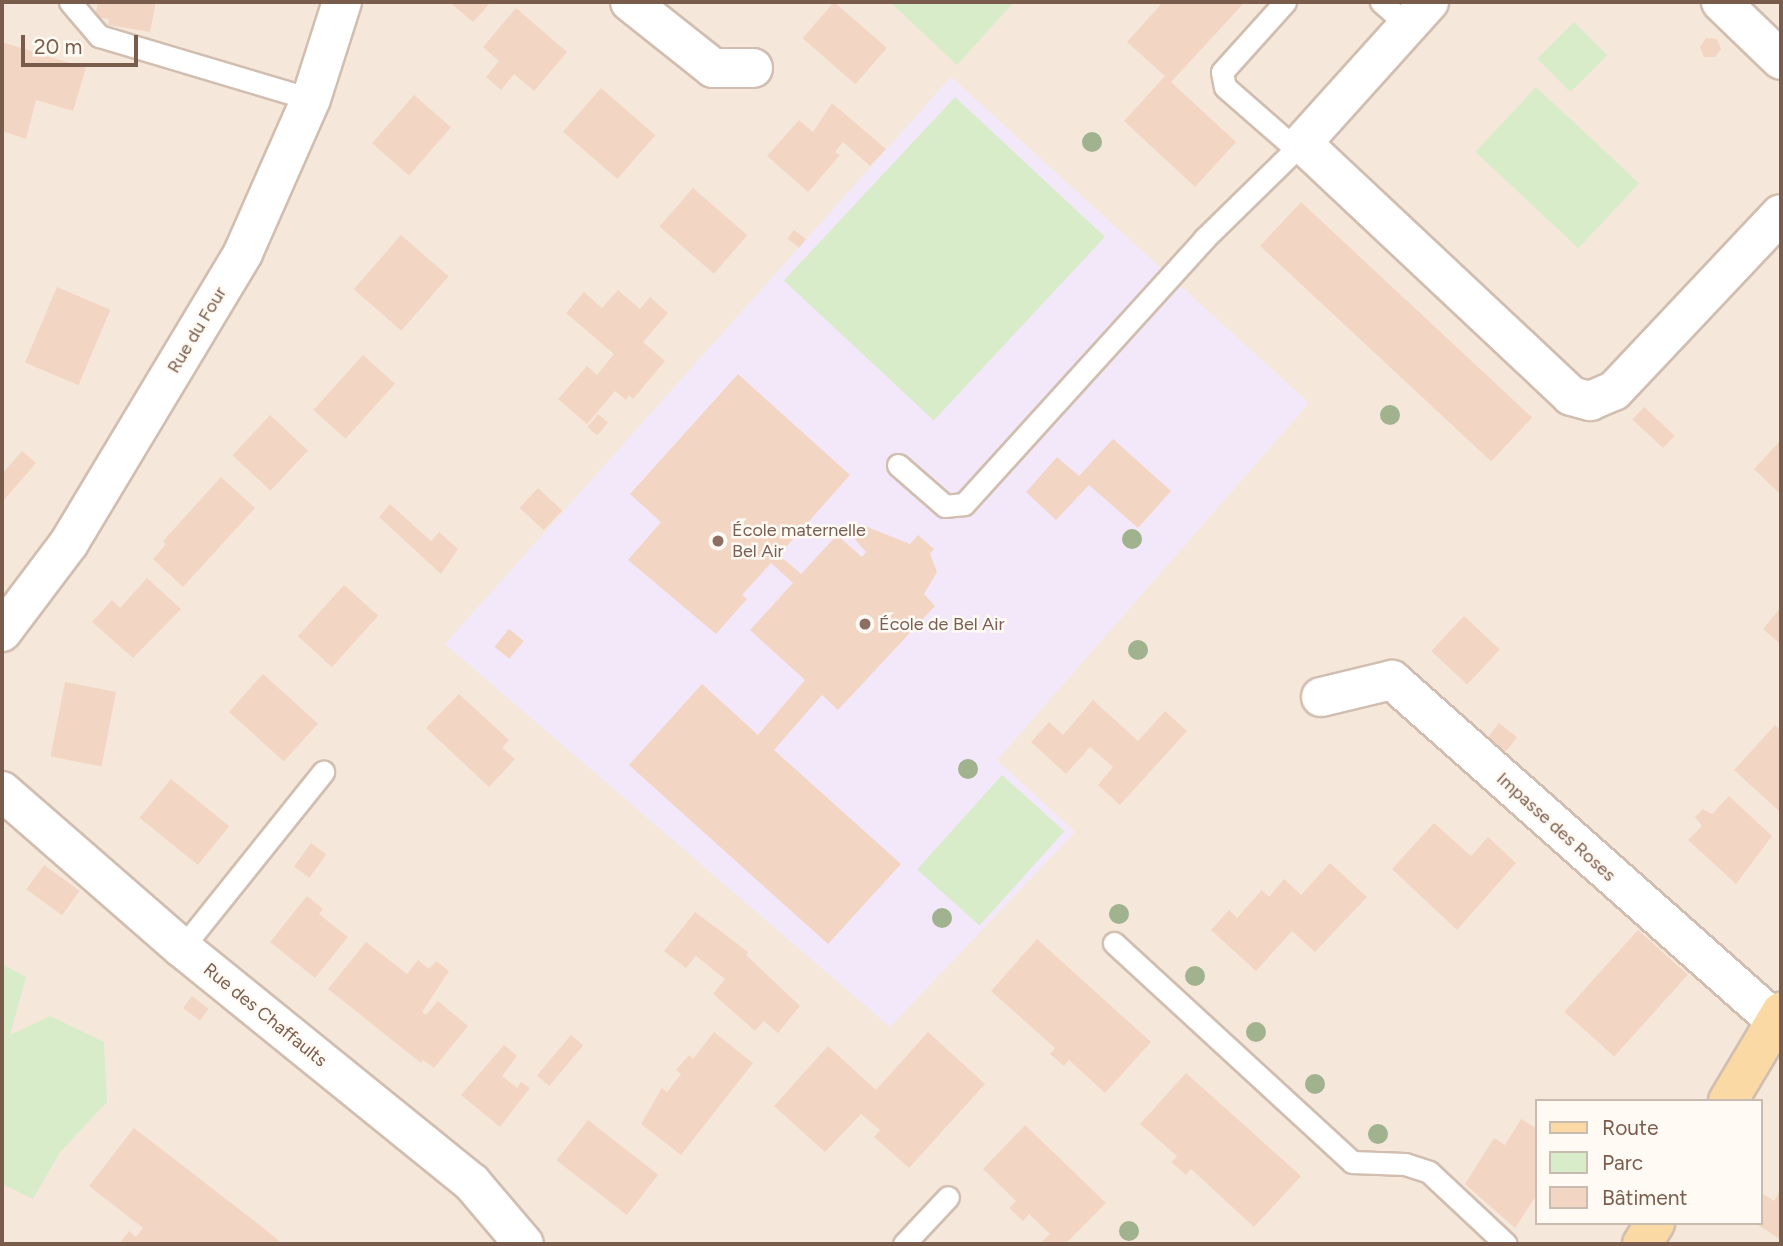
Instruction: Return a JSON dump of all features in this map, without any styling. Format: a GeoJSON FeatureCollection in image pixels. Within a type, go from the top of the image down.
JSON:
{"type":"FeatureCollection","features":[{"type":"Feature","properties":{"kind":"main road"},"geometry":{"type":"LineString","coordinates":[[1729,1099],[1779,1017]]}},
{"type":"Feature","properties":{"kind":"main road"},"geometry":{"type":"LineString","coordinates":[[1642,1244],[1654,1225]]}},
{"type":"Feature","properties":{"kind":"street","name":"Rue du Four"},"geometry":{"type":"LineString","coordinates":[[2,632],[69,542],[243,253],[311,99],[342,2]]}},
{"type":"Feature","properties":{"kind":"street"},"geometry":{"type":"LineString","coordinates":[[630,2],[713,68],[753,68]]}},
{"type":"Feature","properties":{"kind":"street"},"geometry":{"type":"LineString","coordinates":[[1743,9],[1781,60]]}},
{"type":"Feature","properties":{"kind":"street"},"geometry":{"type":"LineString","coordinates":[[1406,10],[1299,146],[1572,396],[1590,401],[1614,391],[1781,214]]}},
{"type":"Feature","properties":{"kind":"street","name":"Impasse des Roses"},"geometry":{"type":"LineString","coordinates":[[1321,697],[1392,680],[1779,1017]]}},
{"type":"Feature","properties":{"kind":"street","name":"Rue des Chaffaults"},"geometry":{"type":"LineString","coordinates":[[2,791],[182,948],[472,1183],[524,1244]]}},
{"type":"Feature","properties":{"kind":"lane"},"geometry":{"type":"LineString","coordinates":[[69,2],[99,36],[311,99]]}},
{"type":"Feature","properties":{"kind":"lane"},"geometry":{"type":"LineString","coordinates":[[898,465],[945,506],[964,504],[1204,239],[1299,146],[1225,87],[1222,72],[1285,2]]}},
{"type":"Feature","properties":{"kind":"lane"},"geometry":{"type":"LineString","coordinates":[[182,948],[323,772]]}},
{"type":"Feature","properties":{"kind":"lane"},"geometry":{"type":"LineString","coordinates":[[1114,943],[1352,1162],[1405,1164],[1429,1172],[1506,1244]]}},
{"type":"Feature","properties":{"kind":"lane"},"geometry":{"type":"LineString","coordinates":[[904,1244],[948,1197]]}},
{"type":"Feature","properties":{"kind":"shaded area"},"geometry":{"type":"Polygon","coordinates":[[[2,2],[1781,2],[1781,1244],[2,1244],[2,2]]]}},
{"type":"Feature","properties":{"kind":"shaded area"},"geometry":{"type":"Polygon","coordinates":[[[951,77],[1309,403],[997,760],[1075,832],[890,1027],[445,644],[951,77]]]}},
{"type":"Feature","properties":{"kind":"green space"},"geometry":{"type":"Polygon","coordinates":[[[890,2],[1014,2],[957,65],[890,2]]]}},
{"type":"Feature","properties":{"kind":"green space"},"geometry":{"type":"Polygon","coordinates":[[[1574,22],[1607,55],[1570,92],[1537,59],[1574,22]]]}},
{"type":"Feature","properties":{"kind":"green space"},"geometry":{"type":"Polygon","coordinates":[[[1536,87],[1639,183],[1578,248],[1475,152],[1536,87]]]}},
{"type":"Feature","properties":{"kind":"green space"},"geometry":{"type":"Polygon","coordinates":[[[955,97],[1105,237],[934,420],[784,281],[955,97]]]}},
{"type":"Feature","properties":{"kind":"green space"},"geometry":{"type":"Polygon","coordinates":[[[1002,775],[1064,831],[979,926],[917,869],[1002,775]]]}},
{"type":"Feature","properties":{"kind":"green space"},"geometry":{"type":"Polygon","coordinates":[[[2,964],[26,977],[10,1035],[50,1016],[104,1042],[107,1102],[60,1152],[33,1199],[2,1184],[2,964]]]}},
{"type":"Feature","properties":{"kind":"building"},"geometry":{"type":"Polygon","coordinates":[[[98,2],[156,2],[150,32],[108,25],[109,19],[95,17],[98,2]]]}},
{"type":"Feature","properties":{"kind":"building"},"geometry":{"type":"Polygon","coordinates":[[[449,2],[491,2],[473,22],[449,2]]]}},
{"type":"Feature","properties":{"kind":"building"},"geometry":{"type":"Polygon","coordinates":[[[834,2],[887,48],[855,84],[803,38],[834,2]]]}},
{"type":"Feature","properties":{"kind":"building"},"geometry":{"type":"Polygon","coordinates":[[[1163,2],[1245,2],[1171,82],[1236,142],[1195,187],[1124,121],[1165,76],[1127,42],[1163,2]]]}},
{"type":"Feature","properties":{"kind":"building"},"geometry":{"type":"Polygon","coordinates":[[[516,8],[567,52],[534,91],[514,74],[501,90],[486,77],[499,61],[483,47],[516,8]]]}},
{"type":"Feature","properties":{"kind":"building"},"geometry":{"type":"Polygon","coordinates":[[[1706,38],[1717,39],[1721,49],[1715,57],[1704,57],[1700,47],[1706,38]]]}},
{"type":"Feature","properties":{"kind":"building"},"geometry":{"type":"Polygon","coordinates":[[[2,42],[86,68],[73,111],[36,100],[26,139],[2,131],[2,42]]]}},
{"type":"Feature","properties":{"kind":"building"},"geometry":{"type":"Polygon","coordinates":[[[601,88],[655,135],[617,179],[563,132],[601,88]]]}},
{"type":"Feature","properties":{"kind":"building"},"geometry":{"type":"Polygon","coordinates":[[[414,95],[451,127],[409,175],[372,143],[414,95]]]}},
{"type":"Feature","properties":{"kind":"building"},"geometry":{"type":"Polygon","coordinates":[[[832,103],[886,149],[870,166],[843,142],[835,152],[840,155],[808,192],[767,156],[799,120],[813,132],[832,103]]]}},
{"type":"Feature","properties":{"kind":"building"},"geometry":{"type":"Polygon","coordinates":[[[693,188],[747,235],[714,274],[660,226],[693,188]]]}},
{"type":"Feature","properties":{"kind":"building"},"geometry":{"type":"Polygon","coordinates":[[[1301,202],[1532,418],[1491,461],[1260,246],[1301,202]]]}},
{"type":"Feature","properties":{"kind":"building"},"geometry":{"type":"Polygon","coordinates":[[[794,230],[806,239],[799,248],[787,239],[794,230]]]}},
{"type":"Feature","properties":{"kind":"building"},"geometry":{"type":"Polygon","coordinates":[[[401,235],[449,276],[401,331],[354,289],[401,235]]]}},
{"type":"Feature","properties":{"kind":"building"},"geometry":{"type":"Polygon","coordinates":[[[57,287],[110,310],[78,385],[25,362],[57,287]]]}},
{"type":"Feature","properties":{"kind":"building"},"geometry":{"type":"Polygon","coordinates":[[[618,290],[640,309],[650,297],[668,313],[643,342],[665,361],[633,399],[629,395],[626,400],[615,391],[587,424],[558,399],[587,366],[597,375],[614,354],[566,313],[584,292],[602,308],[618,290]]]}},
{"type":"Feature","properties":{"kind":"building"},"geometry":{"type":"Polygon","coordinates":[[[363,355],[395,384],[345,439],[313,410],[363,355]]]}},
{"type":"Feature","properties":{"kind":"building"},"geometry":{"type":"Polygon","coordinates":[[[738,374],[850,475],[779,555],[801,574],[837,535],[862,557],[866,552],[851,535],[860,524],[910,544],[918,535],[934,549],[930,554],[937,572],[924,594],[935,606],[838,710],[822,695],[774,750],[901,864],[828,944],[629,765],[702,684],[758,735],[805,680],[750,630],[793,583],[771,563],[742,595],[747,599],[716,634],[628,560],[661,522],[630,494],[738,374]]]}},
{"type":"Feature","properties":{"kind":"building"},"geometry":{"type":"Polygon","coordinates":[[[1644,407],[1675,436],[1663,448],[1632,419],[1644,407]]]}},
{"type":"Feature","properties":{"kind":"building"},"geometry":{"type":"Polygon","coordinates":[[[598,414],[608,422],[597,435],[587,427],[598,414]]]}},
{"type":"Feature","properties":{"kind":"building"},"geometry":{"type":"Polygon","coordinates":[[[270,415],[308,450],[271,491],[232,455],[270,415]]]}},
{"type":"Feature","properties":{"kind":"building"},"geometry":{"type":"Polygon","coordinates":[[[1113,439],[1171,491],[1138,528],[1089,485],[1056,520],[1026,492],[1057,457],[1079,476],[1113,439]]]}},
{"type":"Feature","properties":{"kind":"building"},"geometry":{"type":"Polygon","coordinates":[[[1781,440],[1781,495],[1754,469],[1781,440]]]}},
{"type":"Feature","properties":{"kind":"building"},"geometry":{"type":"Polygon","coordinates":[[[22,451],[36,463],[4,500],[2,474],[22,451]]]}},
{"type":"Feature","properties":{"kind":"building"},"geometry":{"type":"Polygon","coordinates":[[[221,477],[255,508],[183,587],[153,559],[166,544],[163,541],[221,477]]]}},
{"type":"Feature","properties":{"kind":"building"},"geometry":{"type":"Polygon","coordinates":[[[538,488],[562,511],[544,530],[520,508],[538,488]]]}},
{"type":"Feature","properties":{"kind":"building"},"geometry":{"type":"Polygon","coordinates":[[[390,504],[431,541],[439,532],[458,549],[441,574],[379,517],[390,504]]]}},
{"type":"Feature","properties":{"kind":"building"},"geometry":{"type":"Polygon","coordinates":[[[147,578],[181,609],[133,658],[92,622],[112,600],[120,608],[147,578]]]}},
{"type":"Feature","properties":{"kind":"building"},"geometry":{"type":"Polygon","coordinates":[[[344,585],[378,616],[332,667],[298,636],[344,585]]]}},
{"type":"Feature","properties":{"kind":"building"},"geometry":{"type":"Polygon","coordinates":[[[1781,607],[1781,645],[1763,629],[1781,607]]]}},
{"type":"Feature","properties":{"kind":"building"},"geometry":{"type":"Polygon","coordinates":[[[1464,616],[1500,649],[1467,685],[1431,651],[1464,616]]]}},
{"type":"Feature","properties":{"kind":"building"},"geometry":{"type":"Polygon","coordinates":[[[509,629],[524,641],[509,659],[495,647],[509,629]]]}},
{"type":"Feature","properties":{"kind":"building"},"geometry":{"type":"Polygon","coordinates":[[[263,674],[318,724],[284,761],[229,712],[263,674]]]}},
{"type":"Feature","properties":{"kind":"building"},"geometry":{"type":"Polygon","coordinates":[[[65,682],[116,692],[102,767],[50,757],[65,682]]]}},
{"type":"Feature","properties":{"kind":"building"},"geometry":{"type":"Polygon","coordinates":[[[459,694],[509,740],[502,748],[515,759],[489,787],[426,728],[459,694]]]}},
{"type":"Feature","properties":{"kind":"building"},"geometry":{"type":"Polygon","coordinates":[[[1093,700],[1138,741],[1165,711],[1187,731],[1120,805],[1098,785],[1113,767],[1090,747],[1066,774],[1031,742],[1049,722],[1063,735],[1093,700]]]}},
{"type":"Feature","properties":{"kind":"building"},"geometry":{"type":"Polygon","coordinates":[[[1499,723],[1517,737],[1506,751],[1488,737],[1499,723]]]}},
{"type":"Feature","properties":{"kind":"building"},"geometry":{"type":"Polygon","coordinates":[[[1775,725],[1781,731],[1781,813],[1734,770],[1775,725]]]}},
{"type":"Feature","properties":{"kind":"building"},"geometry":{"type":"Polygon","coordinates":[[[171,779],[229,826],[198,865],[140,818],[171,779]]]}},
{"type":"Feature","properties":{"kind":"building"},"geometry":{"type":"Polygon","coordinates":[[[1729,796],[1772,836],[1736,884],[1688,840],[1702,826],[1695,817],[1703,809],[1712,814],[1729,796]]]}},
{"type":"Feature","properties":{"kind":"building"},"geometry":{"type":"Polygon","coordinates":[[[1434,823],[1471,856],[1488,837],[1516,863],[1457,930],[1392,869],[1434,823]]]}},
{"type":"Feature","properties":{"kind":"building"},"geometry":{"type":"Polygon","coordinates":[[[311,843],[326,854],[309,878],[294,866],[311,843]]]}},
{"type":"Feature","properties":{"kind":"building"},"geometry":{"type":"Polygon","coordinates":[[[1330,863],[1367,897],[1315,952],[1292,931],[1256,971],[1211,930],[1229,910],[1237,918],[1262,890],[1269,897],[1284,879],[1301,895],[1330,863]]]}},
{"type":"Feature","properties":{"kind":"building"},"geometry":{"type":"Polygon","coordinates":[[[44,865],[80,891],[62,915],[26,889],[44,865]]]}},
{"type":"Feature","properties":{"kind":"building"},"geometry":{"type":"Polygon","coordinates":[[[307,896],[323,909],[319,914],[348,937],[315,978],[270,942],[307,896]]]}},
{"type":"Feature","properties":{"kind":"building"},"geometry":{"type":"Polygon","coordinates":[[[695,912],[748,952],[746,955],[800,1006],[778,1033],[764,1021],[755,1031],[713,994],[725,979],[696,956],[686,968],[664,951],[695,912]]]}},
{"type":"Feature","properties":{"kind":"building"},"geometry":{"type":"Polygon","coordinates":[[[1638,930],[1688,975],[1614,1057],[1564,1012],[1638,930]]]}},
{"type":"Feature","properties":{"kind":"building"},"geometry":{"type":"Polygon","coordinates":[[[1037,939],[1151,1042],[1105,1093],[1069,1060],[1064,1066],[1050,1054],[1055,1048],[991,991],[1037,939]]]}},
{"type":"Feature","properties":{"kind":"building"},"geometry":{"type":"Polygon","coordinates":[[[366,942],[407,974],[418,960],[429,969],[436,961],[449,971],[422,1012],[426,1015],[438,1001],[468,1026],[434,1068],[423,1060],[421,1063],[328,989],[366,942]]]}},
{"type":"Feature","properties":{"kind":"building"},"geometry":{"type":"Polygon","coordinates":[[[192,996],[209,1009],[200,1021],[183,1008],[192,996]]]}},
{"type":"Feature","properties":{"kind":"building"},"geometry":{"type":"Polygon","coordinates":[[[714,1032],[753,1063],[681,1155],[641,1124],[662,1088],[667,1092],[681,1074],[676,1070],[689,1055],[693,1059],[714,1032]]]}},
{"type":"Feature","properties":{"kind":"building"},"geometry":{"type":"Polygon","coordinates":[[[928,1032],[985,1084],[909,1168],[874,1137],[880,1130],[861,1114],[825,1152],[774,1106],[828,1046],[876,1090],[928,1032]]]}},
{"type":"Feature","properties":{"kind":"building"},"geometry":{"type":"Polygon","coordinates":[[[571,1035],[583,1045],[549,1086],[537,1076],[571,1035]]]}},
{"type":"Feature","properties":{"kind":"building"},"geometry":{"type":"Polygon","coordinates":[[[504,1045],[517,1056],[502,1076],[517,1088],[521,1082],[530,1088],[500,1127],[461,1095],[504,1045]]]}},
{"type":"Feature","properties":{"kind":"building"},"geometry":{"type":"Polygon","coordinates":[[[1186,1073],[1301,1176],[1254,1227],[1191,1169],[1186,1175],[1171,1162],[1177,1156],[1140,1124],[1186,1073]]]}},
{"type":"Feature","properties":{"kind":"building"},"geometry":{"type":"Polygon","coordinates":[[[1521,1119],[1534,1127],[1534,1199],[1515,1228],[1465,1184],[1494,1138],[1505,1145],[1521,1119]]]}},
{"type":"Feature","properties":{"kind":"building"},"geometry":{"type":"Polygon","coordinates":[[[588,1120],[658,1175],[627,1215],[557,1160],[588,1120]]]}},
{"type":"Feature","properties":{"kind":"building"},"geometry":{"type":"Polygon","coordinates":[[[1025,1125],[1106,1203],[1065,1244],[1039,1244],[1050,1234],[1029,1214],[1023,1221],[1009,1208],[1016,1201],[983,1169],[1025,1125]]]}},
{"type":"Feature","properties":{"kind":"building"},"geometry":{"type":"Polygon","coordinates":[[[134,1128],[283,1244],[119,1244],[129,1231],[136,1237],[143,1228],[89,1186],[134,1128]]]}},
{"type":"Feature","properties":{"kind":"building"},"geometry":{"type":"Polygon","coordinates":[[[1781,1189],[1781,1240],[1758,1225],[1762,1225],[1762,1193],[1774,1201],[1781,1189]]]}},
{"type":"Feature","properties":{"kind":"place","name":"École maternelle Bel Air"},"geometry":{"type":"Point","coordinates":[718,541]}},
{"type":"Feature","properties":{"kind":"place","name":"École de Bel Air"},"geometry":{"type":"Point","coordinates":[865,624]}}]}
